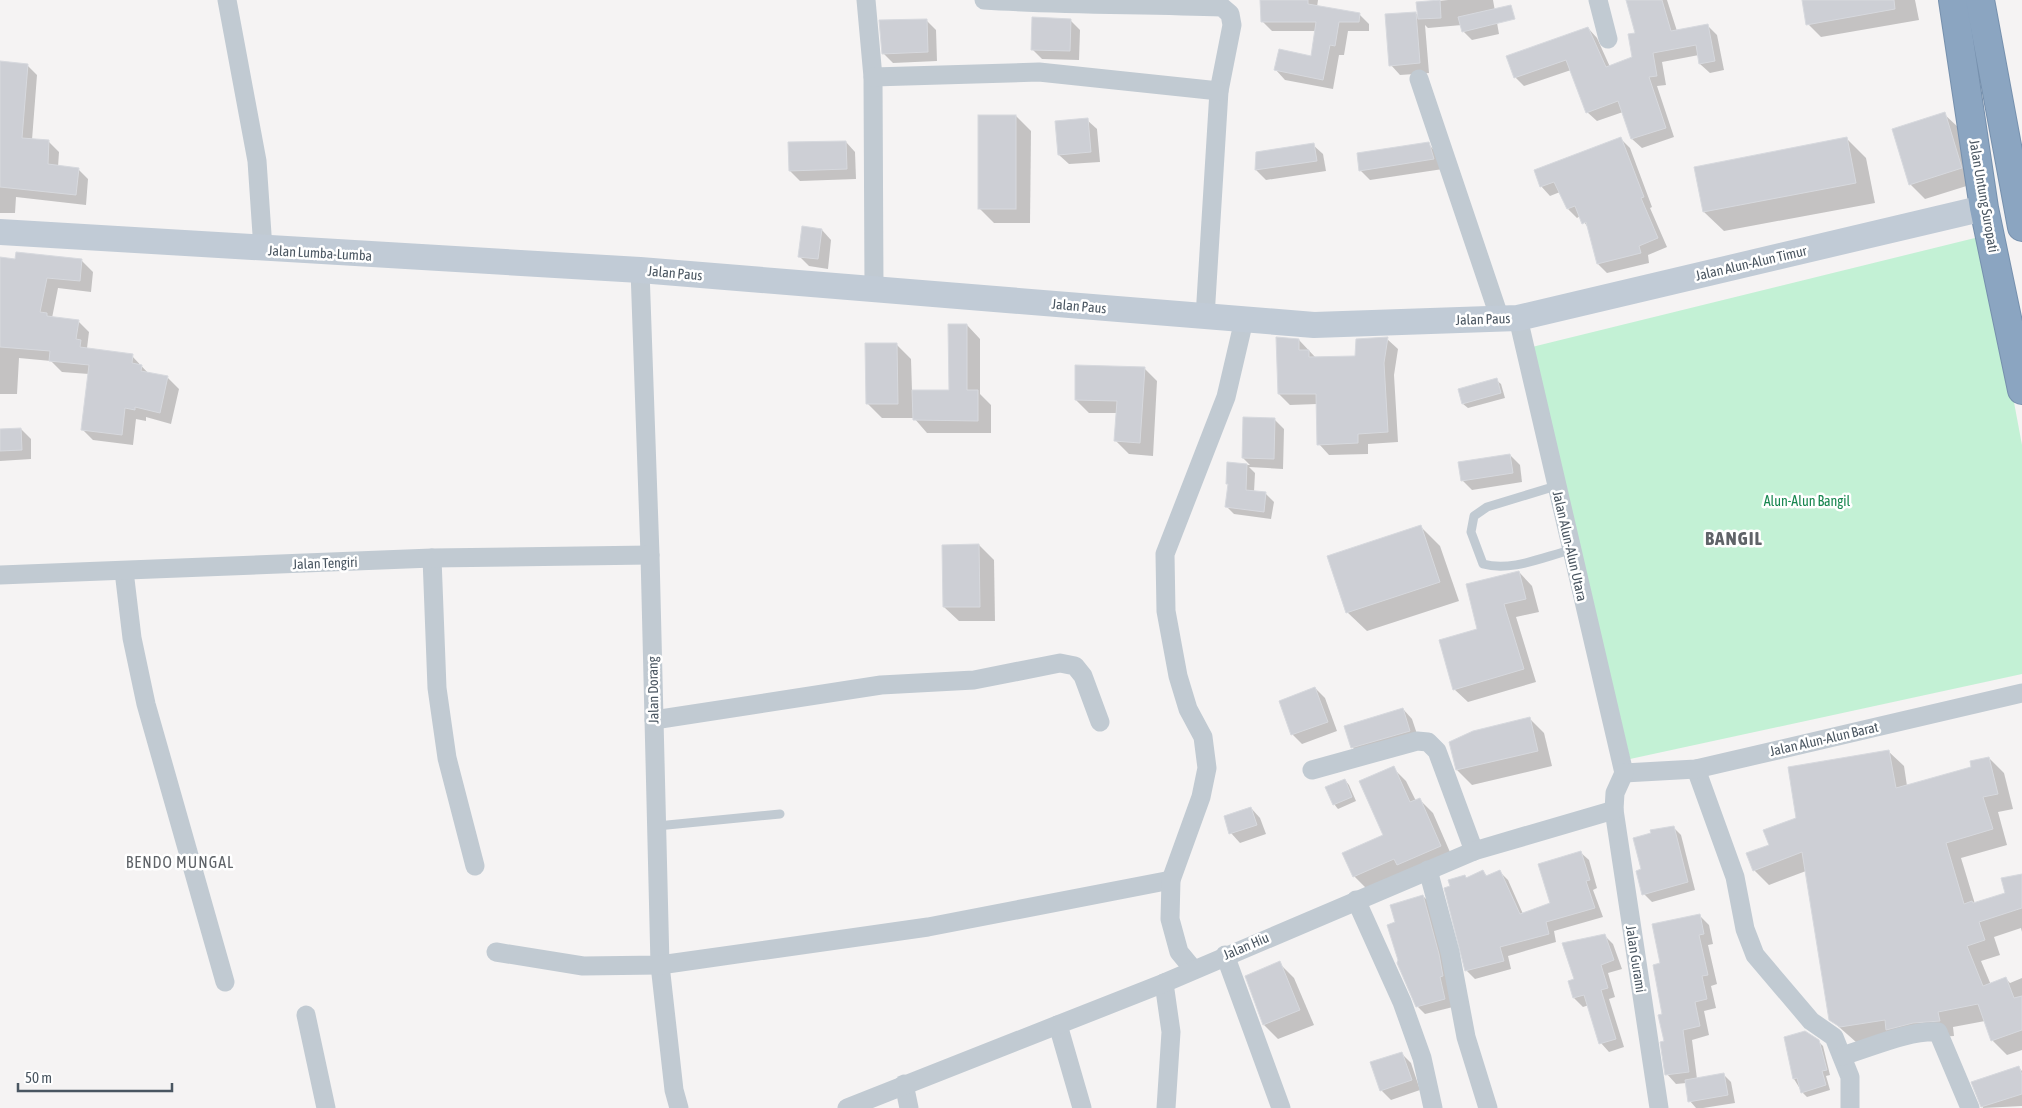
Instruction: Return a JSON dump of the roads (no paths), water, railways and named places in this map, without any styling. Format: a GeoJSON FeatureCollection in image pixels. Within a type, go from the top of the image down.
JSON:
{"type":"FeatureCollection","features":[{"type":"Feature","properties":{"kind":"highway","name":"Jalan Untung Suropati"},"geometry":{"type":"LineString","coordinates":[[1953,0],[1984,208],[2022,390]]}},
{"type":"Feature","properties":{"kind":"highway"},"geometry":{"type":"LineString","coordinates":[[1980,0],[2022,227]]}},
{"type":"Feature","properties":{"kind":"main road","name":"Jalan Alun-Alun Timur"},"geometry":{"type":"LineString","coordinates":[[1509,318],[1984,208]]}},
{"type":"Feature","properties":{"kind":"main road","name":"Jalan Lumba-Lumba"},"geometry":{"type":"LineString","coordinates":[[0,232],[640,270]]}},
{"type":"Feature","properties":{"kind":"main road","name":"Jalan Paus"},"geometry":{"type":"LineString","coordinates":[[640,270],[1314,326],[1509,318]]}},
{"type":"Feature","properties":{"kind":"street"},"geometry":{"type":"LineString","coordinates":[[227,0],[256,161],[264,249]]}},
{"type":"Feature","properties":{"kind":"street"},"geometry":{"type":"LineString","coordinates":[[866,0],[873,77],[874,288]]}},
{"type":"Feature","properties":{"kind":"street"},"geometry":{"type":"LineString","coordinates":[[984,0],[1054,4],[1150,4],[1222,7],[1230,14],[1232,25],[1219,91],[1205,317]]}},
{"type":"Feature","properties":{"kind":"street"},"geometry":{"type":"LineString","coordinates":[[1598,0],[1608,39]]}},
{"type":"Feature","properties":{"kind":"street"},"geometry":{"type":"LineString","coordinates":[[873,77],[1039,72],[1219,91]]}},
{"type":"Feature","properties":{"kind":"street","name":"Jalan Alun-Alun Utara"},"geometry":{"type":"LineString","coordinates":[[1419,79],[1509,318],[1556,486],[1624,773]]}},
{"type":"Feature","properties":{"kind":"street","name":"Jalan Dorang"},"geometry":{"type":"LineString","coordinates":[[640,270],[650,555],[660,965],[674,1090],[679,1108]]}},
{"type":"Feature","properties":{"kind":"street"},"geometry":{"type":"LineString","coordinates":[[1193,969],[1180,952],[1170,919],[1171,880],[1201,797],[1207,768],[1203,738],[1188,709],[1178,676],[1166,611],[1165,554],[1226,396],[1244,320]]}},
{"type":"Feature","properties":{"kind":"street","name":"Jalan Tengiri"},"geometry":{"type":"LineString","coordinates":[[0,574],[124,571],[432,558],[650,555]]}},
{"type":"Feature","properties":{"kind":"street"},"geometry":{"type":"LineString","coordinates":[[432,558],[437,688],[448,758],[475,866]]}},
{"type":"Feature","properties":{"kind":"street"},"geometry":{"type":"LineString","coordinates":[[124,571],[132,638],[146,704],[225,982]]}},
{"type":"Feature","properties":{"kind":"street"},"geometry":{"type":"LineString","coordinates":[[654,720],[881,685],[974,680],[1060,663],[1076,666],[1083,676],[1100,722]]}},
{"type":"Feature","properties":{"kind":"street","name":"Jalan Alun-Alun Barat"},"geometry":{"type":"LineString","coordinates":[[1624,773],[1696,769],[2022,693]]}},
{"type":"Feature","properties":{"kind":"street"},"geometry":{"type":"LineString","coordinates":[[1312,770],[1417,741],[1428,742],[1437,751],[1474,851]]}},
{"type":"Feature","properties":{"kind":"street"},"geometry":{"type":"LineString","coordinates":[[1696,769],[1736,877],[1745,929],[1755,955],[1811,1021],[1834,1037],[1850,1077],[1850,1108]]}},
{"type":"Feature","properties":{"kind":"street"},"geometry":{"type":"LineString","coordinates":[[1614,810],[1615,793],[1624,773]]}},
{"type":"Feature","properties":{"kind":"street","name":"Jalan Hiu"},"geometry":{"type":"LineString","coordinates":[[847,1108],[1164,983],[1193,969],[1474,851],[1614,810]]}},
{"type":"Feature","properties":{"kind":"street","name":"Jalan Gurami"},"geometry":{"type":"LineString","coordinates":[[1614,810],[1659,1108]]}},
{"type":"Feature","properties":{"kind":"street"},"geometry":{"type":"LineString","coordinates":[[1428,870],[1450,952],[1466,1037],[1488,1108]]}},
{"type":"Feature","properties":{"kind":"street"},"geometry":{"type":"LineString","coordinates":[[496,952],[583,966],[660,965],[928,927],[1171,880]]}},
{"type":"Feature","properties":{"kind":"street"},"geometry":{"type":"LineString","coordinates":[[1356,900],[1402,1002],[1422,1058],[1433,1108]]}},
{"type":"Feature","properties":{"kind":"street"},"geometry":{"type":"LineString","coordinates":[[1225,956],[1281,1108]]}},
{"type":"Feature","properties":{"kind":"street"},"geometry":{"type":"LineString","coordinates":[[1164,983],[1171,1032],[1166,1108]]}},
{"type":"Feature","properties":{"kind":"street"},"geometry":{"type":"LineString","coordinates":[[306,1016],[326,1108]]}},
{"type":"Feature","properties":{"kind":"street"},"geometry":{"type":"LineString","coordinates":[[1058,1025],[1082,1108]]}},
{"type":"Feature","properties":{"kind":"street"},"geometry":{"type":"LineString","coordinates":[[1842,1056],[1914,1034],[1928,1031],[1938,1032],[1970,1108]]}},
{"type":"Feature","properties":{"kind":"street"},"geometry":{"type":"LineString","coordinates":[[904,1084],[909,1108]]}},
{"type":"Feature","properties":{"kind":"lane"},"geometry":{"type":"LineString","coordinates":[[1556,486],[1487,507],[1474,516],[1471,532],[1483,564],[1496,568],[1512,566],[1570,550]]}},
{"type":"Feature","properties":{"kind":"lane"},"geometry":{"type":"LineString","coordinates":[[657,826],[780,814]]}},
{"type":"Feature","properties":{"kind":"district","name":"BANGIL"},"geometry":{"type":"Point","coordinates":[1734,538]}},
{"type":"Feature","properties":{"kind":"district","name":"BENDO MUNGAL"},"geometry":{"type":"Point","coordinates":[180,862]}},
{"type":"Feature","properties":{"kind":"park label","name":"Alun-Alun Bangil"},"geometry":{"type":"Point","coordinates":[1807,501]}}]}
